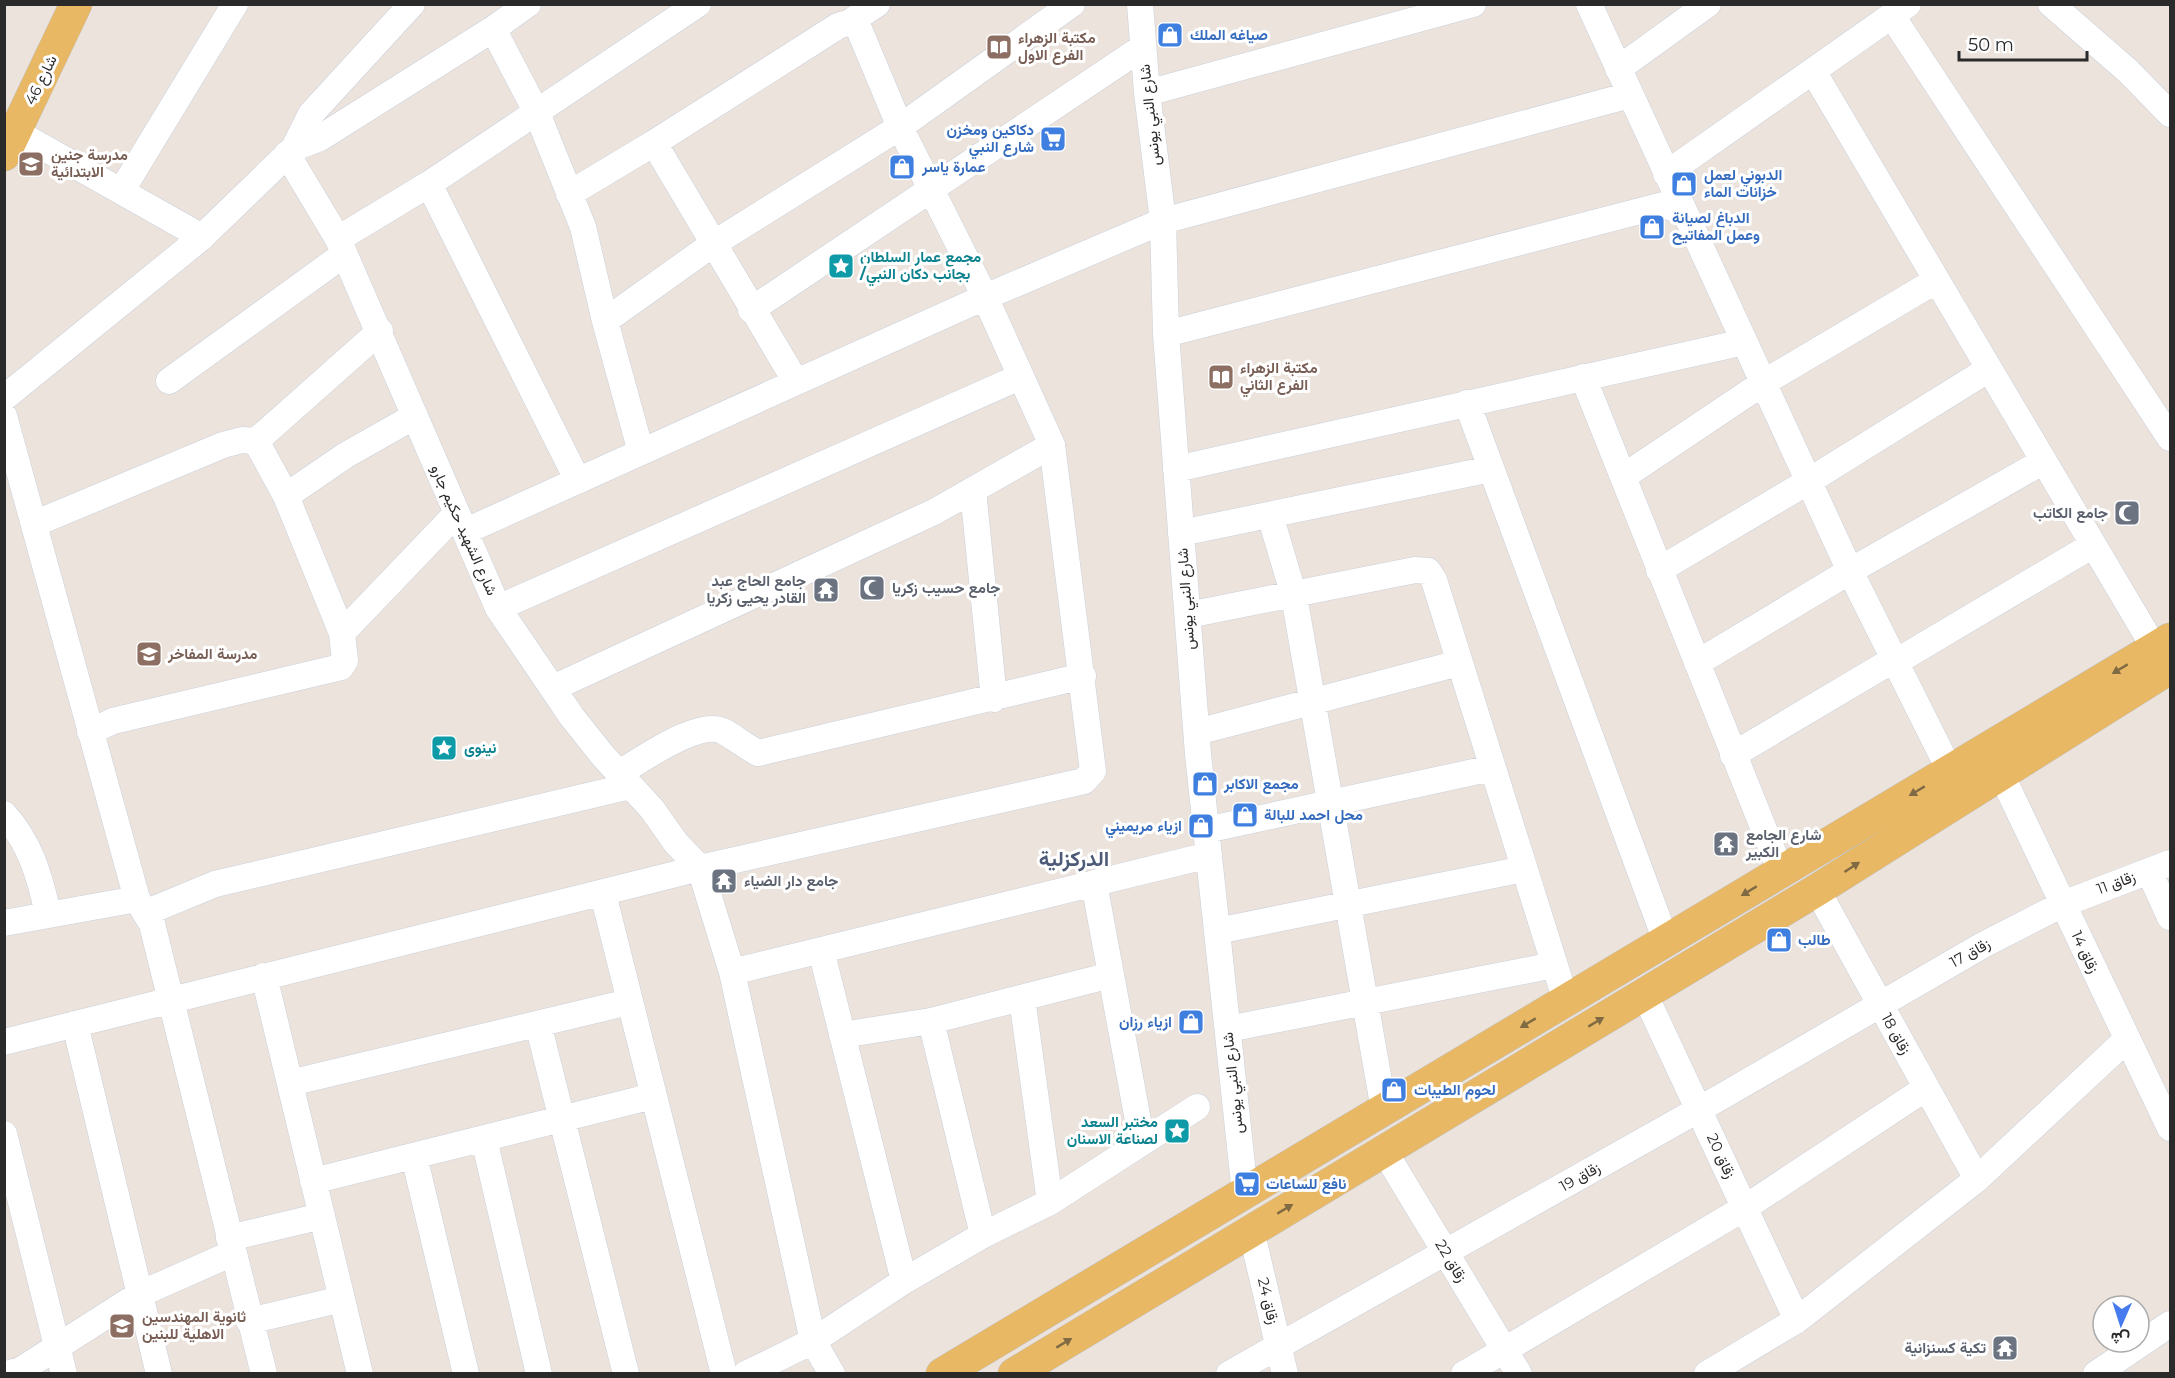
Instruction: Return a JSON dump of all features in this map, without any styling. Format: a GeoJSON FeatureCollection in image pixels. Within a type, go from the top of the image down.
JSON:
{"type":"FeatureCollection","features":[{"type":"Feature","properties":{"kind":"main road","name":"شارع 46"},"geometry":{"type":"LineString","coordinates":[[10,144],[76,4]]}},
{"type":"Feature","properties":{"kind":"main road"},"geometry":{"type":"LineString","coordinates":[[942,1374],[1950,771],[2165,652]]}},
{"type":"Feature","properties":{"kind":"main road"},"geometry":{"type":"LineString","coordinates":[[1014,1374],[1383,1149],[1817,890],[2001,774],[2165,652]]}},
{"type":"Feature","properties":{"kind":"street"},"geometry":{"type":"LineString","coordinates":[[122,190],[235,4]]}},
{"type":"Feature","properties":{"kind":"street"},"geometry":{"type":"LineString","coordinates":[[4,398],[202,237],[291,151],[311,114],[412,4]]}},
{"type":"Feature","properties":{"kind":"street"},"geometry":{"type":"LineString","coordinates":[[291,151],[320,138],[493,29],[528,4]]}},
{"type":"Feature","properties":{"kind":"street"},"geometry":{"type":"LineString","coordinates":[[169,381],[340,247],[429,184],[698,4]]}},
{"type":"Feature","properties":{"kind":"street"},"geometry":{"type":"LineString","coordinates":[[569,194],[877,4]]}},
{"type":"Feature","properties":{"kind":"street"},"geometry":{"type":"LineString","coordinates":[[605,321],[713,244],[900,127],[1072,4]]}},
{"type":"Feature","properties":{"kind":"street","name":"شارع النبي يونس"},"geometry":{"type":"LineString","coordinates":[[1140,4],[1147,93],[1163,221],[1166,334],[1197,732],[1245,1193]]}},
{"type":"Feature","properties":{"kind":"street"},"geometry":{"type":"LineString","coordinates":[[1147,93],[1473,4]]}},
{"type":"Feature","properties":{"kind":"street"},"geometry":{"type":"LineString","coordinates":[[1588,4],[1850,571],[1950,771]]}},
{"type":"Feature","properties":{"kind":"street"},"geometry":{"type":"LineString","coordinates":[[1618,69],[1708,4]]}},
{"type":"Feature","properties":{"kind":"street"},"geometry":{"type":"LineString","coordinates":[[2051,4],[2128,71],[2170,114]]}},
{"type":"Feature","properties":{"kind":"street"},"geometry":{"type":"LineString","coordinates":[[1666,174],[1900,10],[2170,438]]}},
{"type":"Feature","properties":{"kind":"street"},"geometry":{"type":"LineString","coordinates":[[4,1042],[700,868],[1084,781],[1093,771],[1083,676],[1052,445],[985,297],[900,127],[859,29],[850,22]]}},
{"type":"Feature","properties":{"kind":"street"},"geometry":{"type":"LineString","coordinates":[[493,29],[537,113],[583,226],[605,321],[641,452]]}},
{"type":"Feature","properties":{"kind":"street"},"geometry":{"type":"LineString","coordinates":[[751,310],[1143,47]]}},
{"type":"Feature","properties":{"kind":"street"},"geometry":{"type":"LineString","coordinates":[[1813,71],[2093,545],[2165,652]]}},
{"type":"Feature","properties":{"kind":"street"},"geometry":{"type":"LineString","coordinates":[[342,633],[461,523],[578,481],[985,297],[1163,221],[1630,95]]}},
{"type":"Feature","properties":{"kind":"street"},"geometry":{"type":"LineString","coordinates":[[654,143],[751,310],[796,382]]}},
{"type":"Feature","properties":{"kind":"street"},"geometry":{"type":"LineString","coordinates":[[10,144],[122,190],[202,237]]}},
{"type":"Feature","properties":{"kind":"street","name":"شارع الشهيد حكيم جارو"},"geometry":{"type":"LineString","coordinates":[[291,151],[380,331],[498,608],[572,717],[700,868]]}},
{"type":"Feature","properties":{"kind":"street"},"geometry":{"type":"LineString","coordinates":[[429,184],[578,481]]}},
{"type":"Feature","properties":{"kind":"street"},"geometry":{"type":"LineString","coordinates":[[1166,334],[1663,205],[1684,212]]}},
{"type":"Feature","properties":{"kind":"street"},"geometry":{"type":"LineString","coordinates":[[1623,477],[1763,383],[1937,280]]}},
{"type":"Feature","properties":{"kind":"street"},"geometry":{"type":"LineString","coordinates":[[34,524],[223,445],[242,440],[256,441],[380,331]]}},
{"type":"Feature","properties":{"kind":"street"},"geometry":{"type":"LineString","coordinates":[[1176,469],[1744,342]]}},
{"type":"Feature","properties":{"kind":"street"},"geometry":{"type":"LineString","coordinates":[[1659,570],[1809,482],[1989,369]]}},
{"type":"Feature","properties":{"kind":"street"},"geometry":{"type":"LineString","coordinates":[[498,608],[1020,377]]}},
{"type":"Feature","properties":{"kind":"street"},"geometry":{"type":"LineString","coordinates":[[1583,377],[1780,872]]}},
{"type":"Feature","properties":{"kind":"street"},"geometry":{"type":"LineString","coordinates":[[1467,404],[1666,941]]}},
{"type":"Feature","properties":{"kind":"street"},"geometry":{"type":"LineString","coordinates":[[4,416],[90,732],[141,906],[152,924],[264,1374]]}},
{"type":"Feature","properties":{"kind":"street"},"geometry":{"type":"LineString","coordinates":[[286,496],[346,455],[415,416]]}},
{"type":"Feature","properties":{"kind":"street"},"geometry":{"type":"LineString","coordinates":[[90,732],[113,721],[341,667],[346,651],[342,633],[286,496],[256,441]]}},
{"type":"Feature","properties":{"kind":"street"},"geometry":{"type":"LineString","coordinates":[[553,688],[934,512],[1052,445]]}},
{"type":"Feature","properties":{"kind":"street"},"geometry":{"type":"LineString","coordinates":[[1697,663],[1850,571],[2044,461]]}},
{"type":"Feature","properties":{"kind":"street"},"geometry":{"type":"LineString","coordinates":[[1181,533],[1491,469]]}},
{"type":"Feature","properties":{"kind":"street"},"geometry":{"type":"LineString","coordinates":[[973,490],[994,699]]}},
{"type":"Feature","properties":{"kind":"street"},"geometry":{"type":"LineString","coordinates":[[1270,515],[1294,596],[1383,1110]]}},
{"type":"Feature","properties":{"kind":"street"},"geometry":{"type":"LineString","coordinates":[[1734,755],[2093,545]]}},
{"type":"Feature","properties":{"kind":"street"},"geometry":{"type":"LineString","coordinates":[[1188,615],[1294,596],[1414,570],[1428,571],[1434,580],[1458,663],[1566,1001]]}},
{"type":"Feature","properties":{"kind":"street"},"geometry":{"type":"LineString","coordinates":[[1197,732],[1458,663]]}},
{"type":"Feature","properties":{"kind":"street"},"geometry":{"type":"LineString","coordinates":[[4,922],[48,914],[141,906],[215,884],[625,779],[687,735],[706,727],[722,731],[738,743],[758,753],[994,699],[1083,676]]}},
{"type":"Feature","properties":{"kind":"street"},"geometry":{"type":"LineString","coordinates":[[732,972],[1094,883],[1330,803],[1492,768]]}},
{"type":"Feature","properties":{"kind":"street","name":"زقاق 14"},"geometry":{"type":"LineString","coordinates":[[2001,774],[2170,1128]]}},
{"type":"Feature","properties":{"kind":"street"},"geometry":{"type":"LineString","coordinates":[[7,821],[28,847],[40,878],[48,914]]}},
{"type":"Feature","properties":{"kind":"street"},"geometry":{"type":"LineString","coordinates":[[2160,867],[2170,917]]}},
{"type":"Feature","properties":{"kind":"street","name":"زقاق 11"},"geometry":{"type":"LineString","coordinates":[[2062,904],[2160,867]]}},
{"type":"Feature","properties":{"kind":"street"},"geometry":{"type":"LineString","coordinates":[[700,868],[732,972],[813,1341],[832,1374]]}},
{"type":"Feature","properties":{"kind":"street"},"geometry":{"type":"LineString","coordinates":[[1217,931],[1524,869]]}},
{"type":"Feature","properties":{"kind":"street"},"geometry":{"type":"LineString","coordinates":[[1094,883],[1142,1142]]}},
{"type":"Feature","properties":{"kind":"street","name":"زقاق 18"},"geometry":{"type":"LineString","coordinates":[[1817,890],[1977,1179]]}},
{"type":"Feature","properties":{"kind":"street"},"geometry":{"type":"LineString","coordinates":[[603,894],[724,1374]]}},
{"type":"Feature","properties":{"kind":"street","name":"زقاق 17"},"geometry":{"type":"LineString","coordinates":[[1880,1005],[1983,945],[2062,904]]}},
{"type":"Feature","properties":{"kind":"street"},"geometry":{"type":"LineString","coordinates":[[821,950],[904,1281]]}},
{"type":"Feature","properties":{"kind":"street"},"geometry":{"type":"LineString","coordinates":[[1227,1029],[1554,965]]}},
{"type":"Feature","properties":{"kind":"street"},"geometry":{"type":"LineString","coordinates":[[842,1035],[931,1021],[1111,975]]}},
{"type":"Feature","properties":{"kind":"street"},"geometry":{"type":"LineString","coordinates":[[264,976],[360,1374]]}},
{"type":"Feature","properties":{"kind":"street","name":"زقاق 20"},"geometry":{"type":"LineString","coordinates":[[1644,993],[1797,1320]]}},
{"type":"Feature","properties":{"kind":"street"},"geometry":{"type":"LineString","coordinates":[[1022,998],[1050,1202]]}},
{"type":"Feature","properties":{"kind":"street"},"geometry":{"type":"LineString","coordinates":[[290,1083],[629,1002]]}},
{"type":"Feature","properties":{"kind":"street","name":"زقاق 19"},"geometry":{"type":"LineString","coordinates":[[1228,1374],[1699,1110],[1880,1005]]}},
{"type":"Feature","properties":{"kind":"street"},"geometry":{"type":"LineString","coordinates":[[931,1021],[983,1235]]}},
{"type":"Feature","properties":{"kind":"street"},"geometry":{"type":"LineString","coordinates":[[75,1024],[159,1374]]}},
{"type":"Feature","properties":{"kind":"street"},"geometry":{"type":"LineString","coordinates":[[538,1024],[626,1374]]}},
{"type":"Feature","properties":{"kind":"street"},"geometry":{"type":"LineString","coordinates":[[1707,1374],[1797,1320],[1977,1179],[2126,1040]]}},
{"type":"Feature","properties":{"kind":"street"},"geometry":{"type":"LineString","coordinates":[[1464,1374],[1746,1207],[1926,1088]]}},
{"type":"Feature","properties":{"kind":"street"},"geometry":{"type":"LineString","coordinates":[[313,1181],[653,1096]]}},
{"type":"Feature","properties":{"kind":"street"},"geometry":{"type":"LineString","coordinates":[[746,1374],[813,1341],[904,1281],[983,1235],[1050,1202],[1197,1107]]}},
{"type":"Feature","properties":{"kind":"street"},"geometry":{"type":"LineString","coordinates":[[4,1134],[9,1173],[64,1374]]}},
{"type":"Feature","properties":{"kind":"street"},"geometry":{"type":"LineString","coordinates":[[484,1139],[539,1374]]}},
{"type":"Feature","properties":{"kind":"street","name":"زقاق 22"},"geometry":{"type":"LineString","coordinates":[[1383,1149],[1519,1374]]}},
{"type":"Feature","properties":{"kind":"street"},"geometry":{"type":"LineString","coordinates":[[414,1156],[466,1374]]}},
{"type":"Feature","properties":{"kind":"street"},"geometry":{"type":"LineString","coordinates":[[10,1373],[21,1370],[140,1294],[231,1245],[322,1216]]}},
{"type":"Feature","properties":{"kind":"street","name":"زقاق 24"},"geometry":{"type":"LineString","coordinates":[[1251,1230],[1285,1374]]}},
{"type":"Feature","properties":{"kind":"street"},"geometry":{"type":"LineString","coordinates":[[249,1321],[342,1299]]}},
{"type":"Feature","properties":{"kind":"street"},"geometry":{"type":"LineString","coordinates":[[2096,1374],[2170,1324]]}},
{"type":"Feature","properties":{"kind":"place","name":"صياغه الملك"},"geometry":{"type":"Point","coordinates":[1170,35]}},
{"type":"Feature","properties":{"kind":"place","name":"مكتبة الزهراء الفرع الاول"},"geometry":{"type":"Point","coordinates":[999,47]}},
{"type":"Feature","properties":{"kind":"place","name":"دكاكين ومخزن شارع النبي"},"geometry":{"type":"Point","coordinates":[1053,139]}},
{"type":"Feature","properties":{"kind":"place","name":"مدرسة جنين الابتدائية"},"geometry":{"type":"Point","coordinates":[31,164]}},
{"type":"Feature","properties":{"kind":"place","name":"عمارة ياسر"},"geometry":{"type":"Point","coordinates":[902,167]}},
{"type":"Feature","properties":{"kind":"place","name":"الدبوني لعمل خزانات الماء"},"geometry":{"type":"Point","coordinates":[1684,184]}},
{"type":"Feature","properties":{"kind":"place","name":"الدباغ لصيانة وعمل المفاتيح"},"geometry":{"type":"Point","coordinates":[1652,227]}},
{"type":"Feature","properties":{"kind":"place","name":"مجمع عمار السلطان /بجانب دكان النبي"},"geometry":{"type":"Point","coordinates":[841,266]}},
{"type":"Feature","properties":{"kind":"place","name":"مكتبة الزهراء الفرع الثاني"},"geometry":{"type":"Point","coordinates":[1221,377]}},
{"type":"Feature","properties":{"kind":"place","name":"جامع الكاتب"},"geometry":{"type":"Point","coordinates":[2127,513]}},
{"type":"Feature","properties":{"kind":"place","name":"جامع حسيب زكريا"},"geometry":{"type":"Point","coordinates":[872,588]}},
{"type":"Feature","properties":{"kind":"place","name":"جامع الحاج عبد القادر يحيى زكريا"},"geometry":{"type":"Point","coordinates":[826,590]}},
{"type":"Feature","properties":{"kind":"place","name":"مدرسة المفاخر"},"geometry":{"type":"Point","coordinates":[149,654]}},
{"type":"Feature","properties":{"kind":"place","name":"نينوى"},"geometry":{"type":"Point","coordinates":[444,748]}},
{"type":"Feature","properties":{"kind":"place","name":"مجمع الاكابر"},"geometry":{"type":"Point","coordinates":[1205,784]}},
{"type":"Feature","properties":{"kind":"place","name":"محل احمد للبالة"},"geometry":{"type":"Point","coordinates":[1245,815]}},
{"type":"Feature","properties":{"kind":"place","name":"ازياء مريميني"},"geometry":{"type":"Point","coordinates":[1201,826]}},
{"type":"Feature","properties":{"kind":"place","name":"شارع الجامع الكبير"},"geometry":{"type":"Point","coordinates":[1726,844]}},
{"type":"Feature","properties":{"kind":"place","name":"جامع دار الضياء"},"geometry":{"type":"Point","coordinates":[724,881]}},
{"type":"Feature","properties":{"kind":"place","name":"طالب"},"geometry":{"type":"Point","coordinates":[1779,940]}},
{"type":"Feature","properties":{"kind":"place","name":"ازياء رزان"},"geometry":{"type":"Point","coordinates":[1191,1022]}},
{"type":"Feature","properties":{"kind":"place","name":"لحوم الطيبات"},"geometry":{"type":"Point","coordinates":[1394,1090]}},
{"type":"Feature","properties":{"kind":"place","name":"مختبر السعد لصناعة الاسنان"},"geometry":{"type":"Point","coordinates":[1177,1131]}},
{"type":"Feature","properties":{"kind":"place","name":"نافع للساعات"},"geometry":{"type":"Point","coordinates":[1247,1184]}},
{"type":"Feature","properties":{"kind":"place","name":"ثانوية المهندسين الاهلية للبنين"},"geometry":{"type":"Point","coordinates":[122,1326]}},
{"type":"Feature","properties":{"kind":"place","name":"تكية كسنزانية"},"geometry":{"type":"Point","coordinates":[2005,1348]}},
{"type":"Feature","properties":{"kind":"district","name":"الدركزلية"},"geometry":{"type":"Point","coordinates":[1074,859]}}]}
